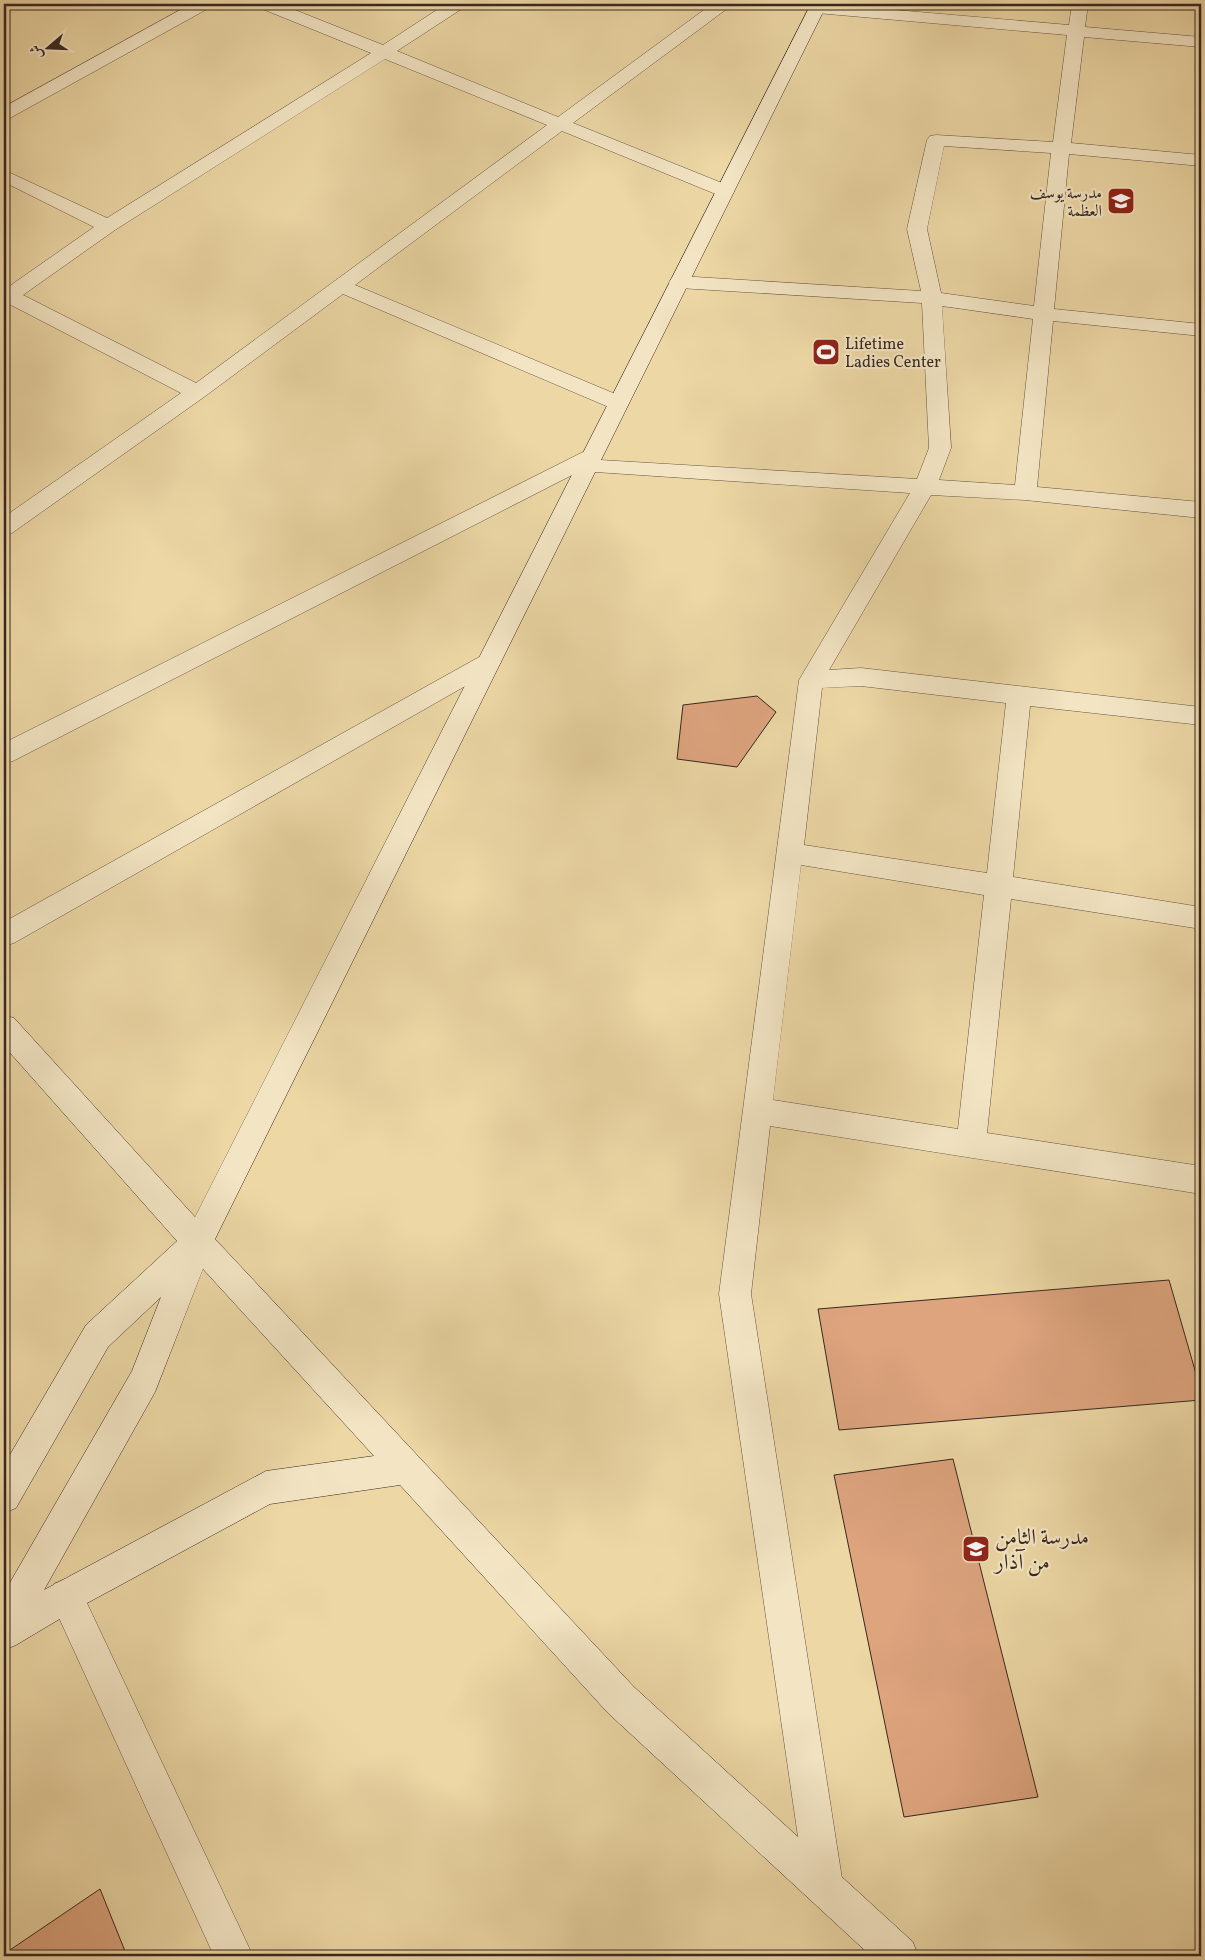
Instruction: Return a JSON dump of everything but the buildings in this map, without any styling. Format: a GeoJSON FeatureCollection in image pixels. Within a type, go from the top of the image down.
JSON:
{"type":"FeatureCollection","features":[{"type":"Feature","properties":{"kind":"street"},"geometry":{"type":"LineString","coordinates":[[4,114],[203,4]]}},
{"type":"Feature","properties":{"kind":"street"},"geometry":{"type":"LineString","coordinates":[[266,4],[386,51],[725,191]]}},
{"type":"Feature","properties":{"kind":"street"},"geometry":{"type":"LineString","coordinates":[[197,392],[6,297],[108,226],[386,51],[457,4]]}},
{"type":"Feature","properties":{"kind":"street"},"geometry":{"type":"LineString","coordinates":[[4,528],[197,392],[722,4]]}},
{"type":"Feature","properties":{"kind":"street"},"geometry":{"type":"LineString","coordinates":[[1025,493],[1061,148],[1080,4]]}},
{"type":"Feature","properties":{"kind":"street"},"geometry":{"type":"LineString","coordinates":[[4,1626],[144,1381],[198,1242],[818,6],[1201,42]]}},
{"type":"Feature","properties":{"kind":"street"},"geometry":{"type":"LineString","coordinates":[[824,1885],[735,1294],[810,680],[925,487],[940,448],[932,298],[917,229],[936,140],[1061,148],[1201,161]]}},
{"type":"Feature","properties":{"kind":"street"},"geometry":{"type":"LineString","coordinates":[[4,175],[108,226]]}},
{"type":"Feature","properties":{"kind":"street"},"geometry":{"type":"LineString","coordinates":[[679,282],[932,298],[1044,314],[1201,330]]}},
{"type":"Feature","properties":{"kind":"street"},"geometry":{"type":"LineString","coordinates":[[340,286],[618,403]]}},
{"type":"Feature","properties":{"kind":"street"},"geometry":{"type":"LineString","coordinates":[[4,754],[589,462],[1025,493],[1201,510]]}},
{"type":"Feature","properties":{"kind":"street"},"geometry":{"type":"LineString","coordinates":[[4,935],[489,662]]}},
{"type":"Feature","properties":{"kind":"street"},"geometry":{"type":"LineString","coordinates":[[810,680],[861,677],[1201,716]]}},
{"type":"Feature","properties":{"kind":"street"},"geometry":{"type":"LineString","coordinates":[[972,1144],[1019,695]]}},
{"type":"Feature","properties":{"kind":"street"},"geometry":{"type":"LineString","coordinates":[[790,852],[1201,918]]}},
{"type":"Feature","properties":{"kind":"street"},"geometry":{"type":"LineString","coordinates":[[4,1028],[198,1242],[621,1700],[899,1956]]}},
{"type":"Feature","properties":{"kind":"street"},"geometry":{"type":"LineString","coordinates":[[758,1111],[1201,1180]]}},
{"type":"Feature","properties":{"kind":"street"},"geometry":{"type":"LineString","coordinates":[[4,1496],[97,1336],[198,1242]]}},
{"type":"Feature","properties":{"kind":"street"},"geometry":{"type":"LineString","coordinates":[[4,1633],[66,1596],[266,1488],[406,1468]]}},
{"type":"Feature","properties":{"kind":"street"},"geometry":{"type":"LineString","coordinates":[[66,1596],[234,1956]]}},
{"type":"Feature","properties":{"kind":"place","name":"مدرسة يوسف العظمة"},"geometry":{"type":"Point","coordinates":[1121,201]}},
{"type":"Feature","properties":{"kind":"place","name":"Lifetime Ladies Center"},"geometry":{"type":"Point","coordinates":[826,352]}},
{"type":"Feature","properties":{"kind":"place","name":"مدرسة الثامن من آذار"},"geometry":{"type":"Point","coordinates":[976,1549]}}]}
